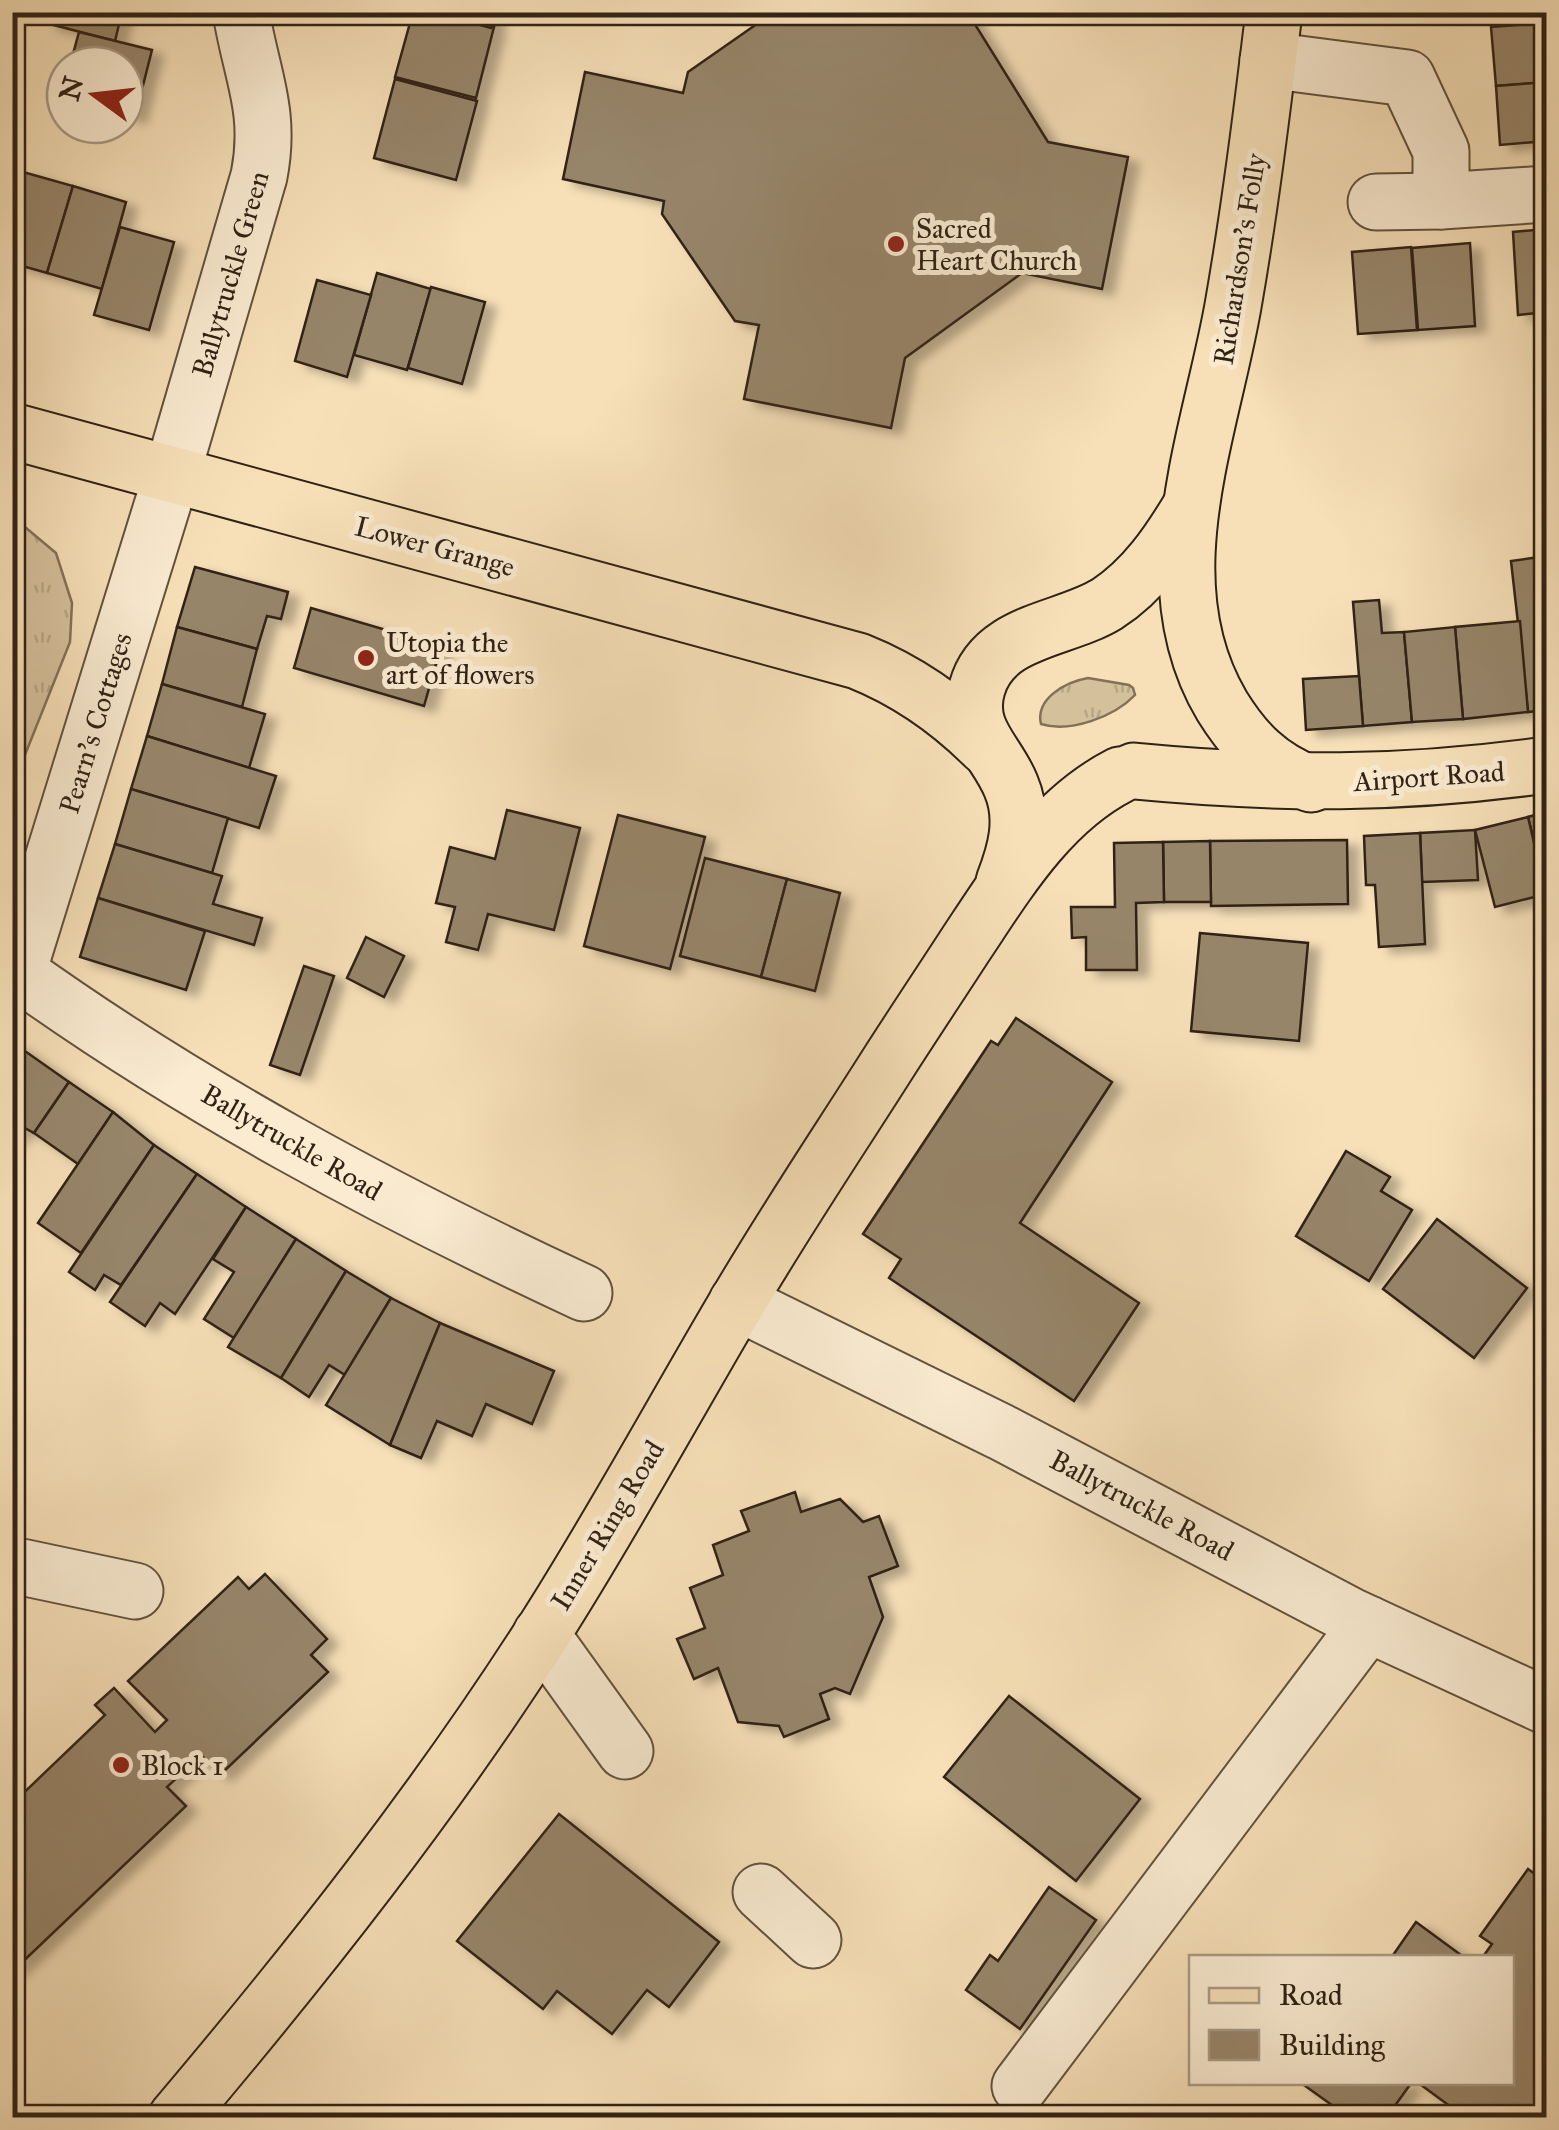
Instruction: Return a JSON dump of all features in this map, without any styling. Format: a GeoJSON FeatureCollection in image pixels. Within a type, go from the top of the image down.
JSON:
{"type":"FeatureCollection","features":[{"type":"Feature","properties":{"kind":"main road","name":"Richardson's Folly"},"geometry":{"type":"LineString","coordinates":[[1192,503],[1236,292],[1272,36]]}},
{"type":"Feature","properties":{"kind":"main road","name":"Lower Grange"},"geometry":{"type":"LineString","coordinates":[[12,431],[858,662]]}},
{"type":"Feature","properties":{"kind":"main road"},"geometry":{"type":"LineString","coordinates":[[858,662],[907,665],[952,661],[1065,624],[1106,604],[1138,578],[1168,544],[1192,503]]}},
{"type":"Feature","properties":{"kind":"main road"},"geometry":{"type":"LineString","coordinates":[[993,903],[1052,825],[1085,795],[1174,750],[1192,731],[1206,696],[1186,597],[1192,503]]}},
{"type":"Feature","properties":{"kind":"main road"},"geometry":{"type":"LineString","coordinates":[[1065,624],[1116,622],[1147,628],[1176,640],[1201,666],[1250,746],[1278,769],[1311,784]]}},
{"type":"Feature","properties":{"kind":"main road"},"geometry":{"type":"LineString","coordinates":[[993,903],[1012,862],[1018,825],[1010,783],[976,721],[977,688],[985,670],[1010,644]]}},
{"type":"Feature","properties":{"kind":"main road"},"geometry":{"type":"LineString","coordinates":[[858,662],[922,692],[1011,770],[1042,780],[1074,782],[1126,773]]}},
{"type":"Feature","properties":{"kind":"main road","name":"Airport Road"},"geometry":{"type":"LineString","coordinates":[[1126,773],[1311,784],[1429,780],[1546,766]]}},
{"type":"Feature","properties":{"kind":"main road","name":"Inner Ring Road"},"geometry":{"type":"LineString","coordinates":[[190,2112],[410,1823],[541,1634],[616,1513],[737,1302],[993,903]]}},
{"type":"Feature","properties":{"kind":"street","name":"Ballytruckle Green"},"geometry":{"type":"LineString","coordinates":[[172,474],[266,146],[259,86],[241,12]]}},
{"type":"Feature","properties":{"kind":"street"},"geometry":{"type":"LineString","coordinates":[[1272,36],[1407,78],[1441,150],[1441,201]]}},
{"type":"Feature","properties":{"kind":"street"},"geometry":{"type":"LineString","coordinates":[[1376,202],[1546,194]]}},
{"type":"Feature","properties":{"kind":"street","name":"Pearn's Cottages"},"geometry":{"type":"LineString","coordinates":[[16,970],[172,474]]}},
{"type":"Feature","properties":{"kind":"street","name":"Ballytruckle Road"},"geometry":{"type":"LineString","coordinates":[[16,970],[129,1047],[264,1130],[421,1215],[584,1294]]}},
{"type":"Feature","properties":{"kind":"street","name":"Ballytruckle Road"},"geometry":{"type":"LineString","coordinates":[[737,1302],[1001,1432],[1368,1624],[1546,1706]]}},
{"type":"Feature","properties":{"kind":"street"},"geometry":{"type":"LineString","coordinates":[[13,1565],[135,1591]]}},
{"type":"Feature","properties":{"kind":"street"},"geometry":{"type":"LineString","coordinates":[[1020,2086],[1368,1624]]}},
{"type":"Feature","properties":{"kind":"street"},"geometry":{"type":"LineString","coordinates":[[541,1634],[624,1751]]}},
{"type":"Feature","properties":{"kind":"street"},"geometry":{"type":"LineString","coordinates":[[761,1892],[813,1940]]}},
{"type":"Feature","properties":{"kind":"green space"},"geometry":{"type":"Polygon","coordinates":[[[13,517],[56,553],[72,603],[70,642],[13,785],[13,517]]]}},
{"type":"Feature","properties":{"kind":"green space"},"geometry":{"type":"Polygon","coordinates":[[[1088,678],[1129,685],[1135,695],[1116,710],[1091,721],[1065,726],[1041,724],[1043,707],[1054,693],[1088,678]]]}},
{"type":"Feature","properties":{"kind":"building"},"geometry":{"type":"Polygon","coordinates":[[[49,12],[122,12],[115,41],[46,23],[49,12]]]}},
{"type":"Feature","properties":{"kind":"building"},"geometry":{"type":"Polygon","coordinates":[[[413,12],[433,12],[494,27],[476,98],[395,77],[413,12]]]}},
{"type":"Feature","properties":{"kind":"building"},"geometry":{"type":"Polygon","coordinates":[[[433,12],[495,12],[491,28],[433,12]]]}},
{"type":"Feature","properties":{"kind":"building","name":"Sacred Heart Church"},"geometry":{"type":"Polygon","coordinates":[[[774,12],[972,12],[971,18],[1048,142],[1128,157],[1102,289],[1022,273],[905,358],[891,428],[744,399],[759,325],[735,321],[662,214],[664,201],[563,179],[585,72],[683,93],[688,72],[774,12]]]}},
{"type":"Feature","properties":{"kind":"building"},"geometry":{"type":"Polygon","coordinates":[[[1546,23],[1546,82],[1496,86],[1491,27],[1546,23]]]}},
{"type":"Feature","properties":{"kind":"building"},"geometry":{"type":"Polygon","coordinates":[[[79,32],[132,45],[75,45],[79,32]]]}},
{"type":"Feature","properties":{"kind":"building"},"geometry":{"type":"Polygon","coordinates":[[[145,48],[152,50],[145,78],[145,48]]]}},
{"type":"Feature","properties":{"kind":"building"},"geometry":{"type":"Polygon","coordinates":[[[395,79],[477,101],[456,180],[374,158],[395,79]]]}},
{"type":"Feature","properties":{"kind":"building"},"geometry":{"type":"Polygon","coordinates":[[[1546,82],[1546,141],[1500,145],[1496,86],[1546,82]]]}},
{"type":"Feature","properties":{"kind":"building"},"geometry":{"type":"Polygon","coordinates":[[[23,172],[73,186],[47,273],[12,263],[12,208],[23,172]]]}},
{"type":"Feature","properties":{"kind":"building"},"geometry":{"type":"Polygon","coordinates":[[[73,186],[126,202],[102,289],[47,273],[73,186]]]}},
{"type":"Feature","properties":{"kind":"building"},"geometry":{"type":"Polygon","coordinates":[[[120,227],[174,242],[149,330],[94,315],[120,227]]]}},
{"type":"Feature","properties":{"kind":"building"},"geometry":{"type":"Polygon","coordinates":[[[1546,229],[1546,312],[1518,315],[1513,232],[1546,229]]]}},
{"type":"Feature","properties":{"kind":"building"},"geometry":{"type":"Polygon","coordinates":[[[1470,243],[1475,326],[1418,330],[1412,248],[1470,243]]]}},
{"type":"Feature","properties":{"kind":"building"},"geometry":{"type":"Polygon","coordinates":[[[1411,247],[1417,330],[1358,334],[1352,252],[1411,247]]]}},
{"type":"Feature","properties":{"kind":"building"},"geometry":{"type":"Polygon","coordinates":[[[377,273],[431,289],[407,370],[354,355],[377,273]]]}},
{"type":"Feature","properties":{"kind":"building"},"geometry":{"type":"Polygon","coordinates":[[[317,280],[371,295],[347,377],[295,361],[317,280]]]}},
{"type":"Feature","properties":{"kind":"building"},"geometry":{"type":"Polygon","coordinates":[[[431,287],[485,302],[462,384],[408,368],[431,287]]]}},
{"type":"Feature","properties":{"kind":"building"},"geometry":{"type":"Polygon","coordinates":[[[1546,556],[1546,710],[1528,712],[1511,561],[1546,556]]]}},
{"type":"Feature","properties":{"kind":"building"},"geometry":{"type":"Polygon","coordinates":[[[195,567],[288,592],[281,619],[267,616],[257,649],[177,627],[195,567]]]}},
{"type":"Feature","properties":{"kind":"building"},"geometry":{"type":"Polygon","coordinates":[[[1379,600],[1382,633],[1404,632],[1412,722],[1363,726],[1353,602],[1379,600]]]}},
{"type":"Feature","properties":{"kind":"building"},"geometry":{"type":"Polygon","coordinates":[[[311,608],[441,646],[424,706],[294,668],[311,608]]]}},
{"type":"Feature","properties":{"kind":"building"},"geometry":{"type":"Polygon","coordinates":[[[1520,621],[1528,712],[1463,719],[1455,627],[1520,621]]]}},
{"type":"Feature","properties":{"kind":"building"},"geometry":{"type":"Polygon","coordinates":[[[177,627],[257,649],[242,707],[162,684],[177,627]]]}},
{"type":"Feature","properties":{"kind":"building"},"geometry":{"type":"Polygon","coordinates":[[[1455,627],[1463,719],[1412,722],[1404,632],[1455,627]]]}},
{"type":"Feature","properties":{"kind":"building"},"geometry":{"type":"Polygon","coordinates":[[[1359,676],[1363,726],[1306,730],[1303,679],[1359,676]]]}},
{"type":"Feature","properties":{"kind":"building"},"geometry":{"type":"Polygon","coordinates":[[[162,684],[265,714],[249,768],[147,736],[162,684]]]}},
{"type":"Feature","properties":{"kind":"building"},"geometry":{"type":"Polygon","coordinates":[[[147,736],[276,776],[259,828],[131,789],[147,736]]]}},
{"type":"Feature","properties":{"kind":"building"},"geometry":{"type":"Polygon","coordinates":[[[131,789],[228,818],[212,873],[115,844],[131,789]]]}},
{"type":"Feature","properties":{"kind":"building"},"geometry":{"type":"Polygon","coordinates":[[[507,810],[580,828],[554,930],[488,914],[478,950],[446,942],[455,907],[436,903],[450,847],[495,859],[507,810]]]}},
{"type":"Feature","properties":{"kind":"building"},"geometry":{"type":"Polygon","coordinates":[[[1546,812],[1546,891],[1528,817],[1546,812]]]}},
{"type":"Feature","properties":{"kind":"building"},"geometry":{"type":"Polygon","coordinates":[[[618,815],[705,837],[670,969],[584,946],[618,815]]]}},
{"type":"Feature","properties":{"kind":"building"},"geometry":{"type":"Polygon","coordinates":[[[1528,817],[1546,894],[1495,907],[1475,830],[1528,817]]]}},
{"type":"Feature","properties":{"kind":"building"},"geometry":{"type":"Polygon","coordinates":[[[1475,830],[1478,880],[1422,882],[1420,833],[1475,830]]]}},
{"type":"Feature","properties":{"kind":"building"},"geometry":{"type":"Polygon","coordinates":[[[1420,833],[1425,944],[1379,947],[1375,885],[1366,885],[1364,836],[1420,833]]]}},
{"type":"Feature","properties":{"kind":"building"},"geometry":{"type":"Polygon","coordinates":[[[1347,840],[1348,904],[1211,906],[1210,841],[1347,840]]]}},
{"type":"Feature","properties":{"kind":"building"},"geometry":{"type":"Polygon","coordinates":[[[1210,841],[1211,902],[1164,902],[1163,842],[1210,841]]]}},
{"type":"Feature","properties":{"kind":"building"},"geometry":{"type":"Polygon","coordinates":[[[1163,842],[1164,902],[1136,903],[1137,970],[1086,970],[1086,937],[1072,938],[1071,907],[1115,907],[1114,843],[1163,842]]]}},
{"type":"Feature","properties":{"kind":"building"},"geometry":{"type":"Polygon","coordinates":[[[115,844],[222,876],[213,904],[262,918],[254,945],[98,898],[115,844]]]}},
{"type":"Feature","properties":{"kind":"building"},"geometry":{"type":"Polygon","coordinates":[[[705,858],[787,879],[761,977],[680,956],[705,858]]]}},
{"type":"Feature","properties":{"kind":"building"},"geometry":{"type":"Polygon","coordinates":[[[787,879],[840,893],[815,991],[761,977],[787,879]]]}},
{"type":"Feature","properties":{"kind":"building"},"geometry":{"type":"Polygon","coordinates":[[[98,898],[205,931],[186,990],[80,957],[98,898]]]}},
{"type":"Feature","properties":{"kind":"building"},"geometry":{"type":"Polygon","coordinates":[[[1200,933],[1308,943],[1299,1041],[1191,1031],[1200,933]]]}},
{"type":"Feature","properties":{"kind":"building"},"geometry":{"type":"Polygon","coordinates":[[[366,937],[404,956],[384,997],[347,978],[366,937]]]}},
{"type":"Feature","properties":{"kind":"building"},"geometry":{"type":"Polygon","coordinates":[[[304,966],[334,976],[300,1075],[270,1065],[304,966]]]}},
{"type":"Feature","properties":{"kind":"building"},"geometry":{"type":"Polygon","coordinates":[[[1016,1018],[1112,1082],[1020,1223],[1139,1303],[1074,1401],[889,1278],[901,1259],[863,1234],[991,1041],[998,1045],[1016,1018]]]}},
{"type":"Feature","properties":{"kind":"building"},"geometry":{"type":"Polygon","coordinates":[[[12,1042],[69,1082],[34,1133],[23,1127],[12,1142],[12,1042]]]}},
{"type":"Feature","properties":{"kind":"building"},"geometry":{"type":"Polygon","coordinates":[[[69,1082],[113,1112],[78,1164],[34,1133],[69,1082]]]}},
{"type":"Feature","properties":{"kind":"building"},"geometry":{"type":"Polygon","coordinates":[[[113,1112],[154,1145],[81,1253],[38,1223],[113,1112]]]}},
{"type":"Feature","properties":{"kind":"building"},"geometry":{"type":"Polygon","coordinates":[[[154,1145],[197,1174],[121,1285],[104,1275],[95,1290],[69,1272],[154,1145]]]}},
{"type":"Feature","properties":{"kind":"building"},"geometry":{"type":"Polygon","coordinates":[[[1346,1151],[1390,1177],[1381,1191],[1412,1210],[1369,1281],[1296,1236],[1346,1151]]]}},
{"type":"Feature","properties":{"kind":"building"},"geometry":{"type":"Polygon","coordinates":[[[197,1174],[246,1207],[175,1314],[160,1303],[145,1326],[110,1302],[197,1174]]]}},
{"type":"Feature","properties":{"kind":"building"},"geometry":{"type":"Polygon","coordinates":[[[246,1207],[296,1239],[234,1338],[204,1319],[234,1272],[213,1259],[246,1207]]]}},
{"type":"Feature","properties":{"kind":"building"},"geometry":{"type":"Polygon","coordinates":[[[1437,1219],[1527,1288],[1474,1358],[1383,1289],[1437,1219]]]}},
{"type":"Feature","properties":{"kind":"building"},"geometry":{"type":"Polygon","coordinates":[[[296,1239],[346,1271],[281,1378],[228,1347],[296,1239]]]}},
{"type":"Feature","properties":{"kind":"building"},"geometry":{"type":"Polygon","coordinates":[[[346,1271],[391,1298],[345,1375],[329,1365],[309,1397],[281,1378],[346,1271]]]}},
{"type":"Feature","properties":{"kind":"building"},"geometry":{"type":"Polygon","coordinates":[[[391,1298],[440,1323],[390,1445],[326,1405],[391,1298]]]}},
{"type":"Feature","properties":{"kind":"building"},"geometry":{"type":"Polygon","coordinates":[[[440,1323],[554,1371],[532,1424],[486,1404],[472,1436],[437,1421],[421,1458],[390,1445],[440,1323]]]}},
{"type":"Feature","properties":{"kind":"building"},"geometry":{"type":"Polygon","coordinates":[[[795,1492],[801,1512],[840,1499],[863,1522],[879,1516],[898,1566],[869,1577],[883,1617],[850,1694],[835,1688],[820,1694],[829,1719],[784,1737],[779,1726],[738,1722],[718,1668],[694,1679],[677,1639],[705,1628],[690,1588],[723,1575],[713,1545],[749,1531],[741,1511],[795,1492]]]}},
{"type":"Feature","properties":{"kind":"building","name":"Block 1"},"geometry":{"type":"Polygon","coordinates":[[[265,1574],[327,1639],[311,1655],[328,1672],[220,1775],[201,1755],[167,1787],[186,1806],[12,1972],[12,1804],[105,1715],[95,1705],[114,1688],[155,1732],[167,1720],[128,1681],[238,1577],[249,1589],[265,1574]]]}},
{"type":"Feature","properties":{"kind":"building"},"geometry":{"type":"Polygon","coordinates":[[[1009,1696],[1140,1799],[1076,1881],[944,1777],[1009,1696]]]}},
{"type":"Feature","properties":{"kind":"building"},"geometry":{"type":"Polygon","coordinates":[[[559,1814],[719,1942],[669,2007],[647,1990],[612,2034],[557,1991],[543,2009],[457,1941],[559,1814]]]}},
{"type":"Feature","properties":{"kind":"building"},"geometry":{"type":"Polygon","coordinates":[[[1528,1869],[1546,1882],[1546,2118],[1466,2118],[1421,2085],[1514,2085],[1514,1955],[1484,1955],[1492,1944],[1480,1936],[1528,1869]]]}},
{"type":"Feature","properties":{"kind":"building"},"geometry":{"type":"Polygon","coordinates":[[[1049,1887],[1096,1920],[1020,2029],[966,1990],[990,1955],[998,1961],[1049,1887]]]}},
{"type":"Feature","properties":{"kind":"building"},"geometry":{"type":"Polygon","coordinates":[[[1416,1922],[1461,1955],[1393,1955],[1416,1922]]]}},
{"type":"Feature","properties":{"kind":"building"},"geometry":{"type":"Polygon","coordinates":[[[1304,2085],[1410,2085],[1386,2118],[1350,2118],[1304,2085]]]}},
{"type":"Feature","properties":{"kind":"place","name":"Sacred Heart Church"},"geometry":{"type":"Point","coordinates":[896,244]}},
{"type":"Feature","properties":{"kind":"place","name":"Utopia the art of flowers"},"geometry":{"type":"Point","coordinates":[366,658]}},
{"type":"Feature","properties":{"kind":"place","name":"Block 1"},"geometry":{"type":"Point","coordinates":[121,1765]}}]}
